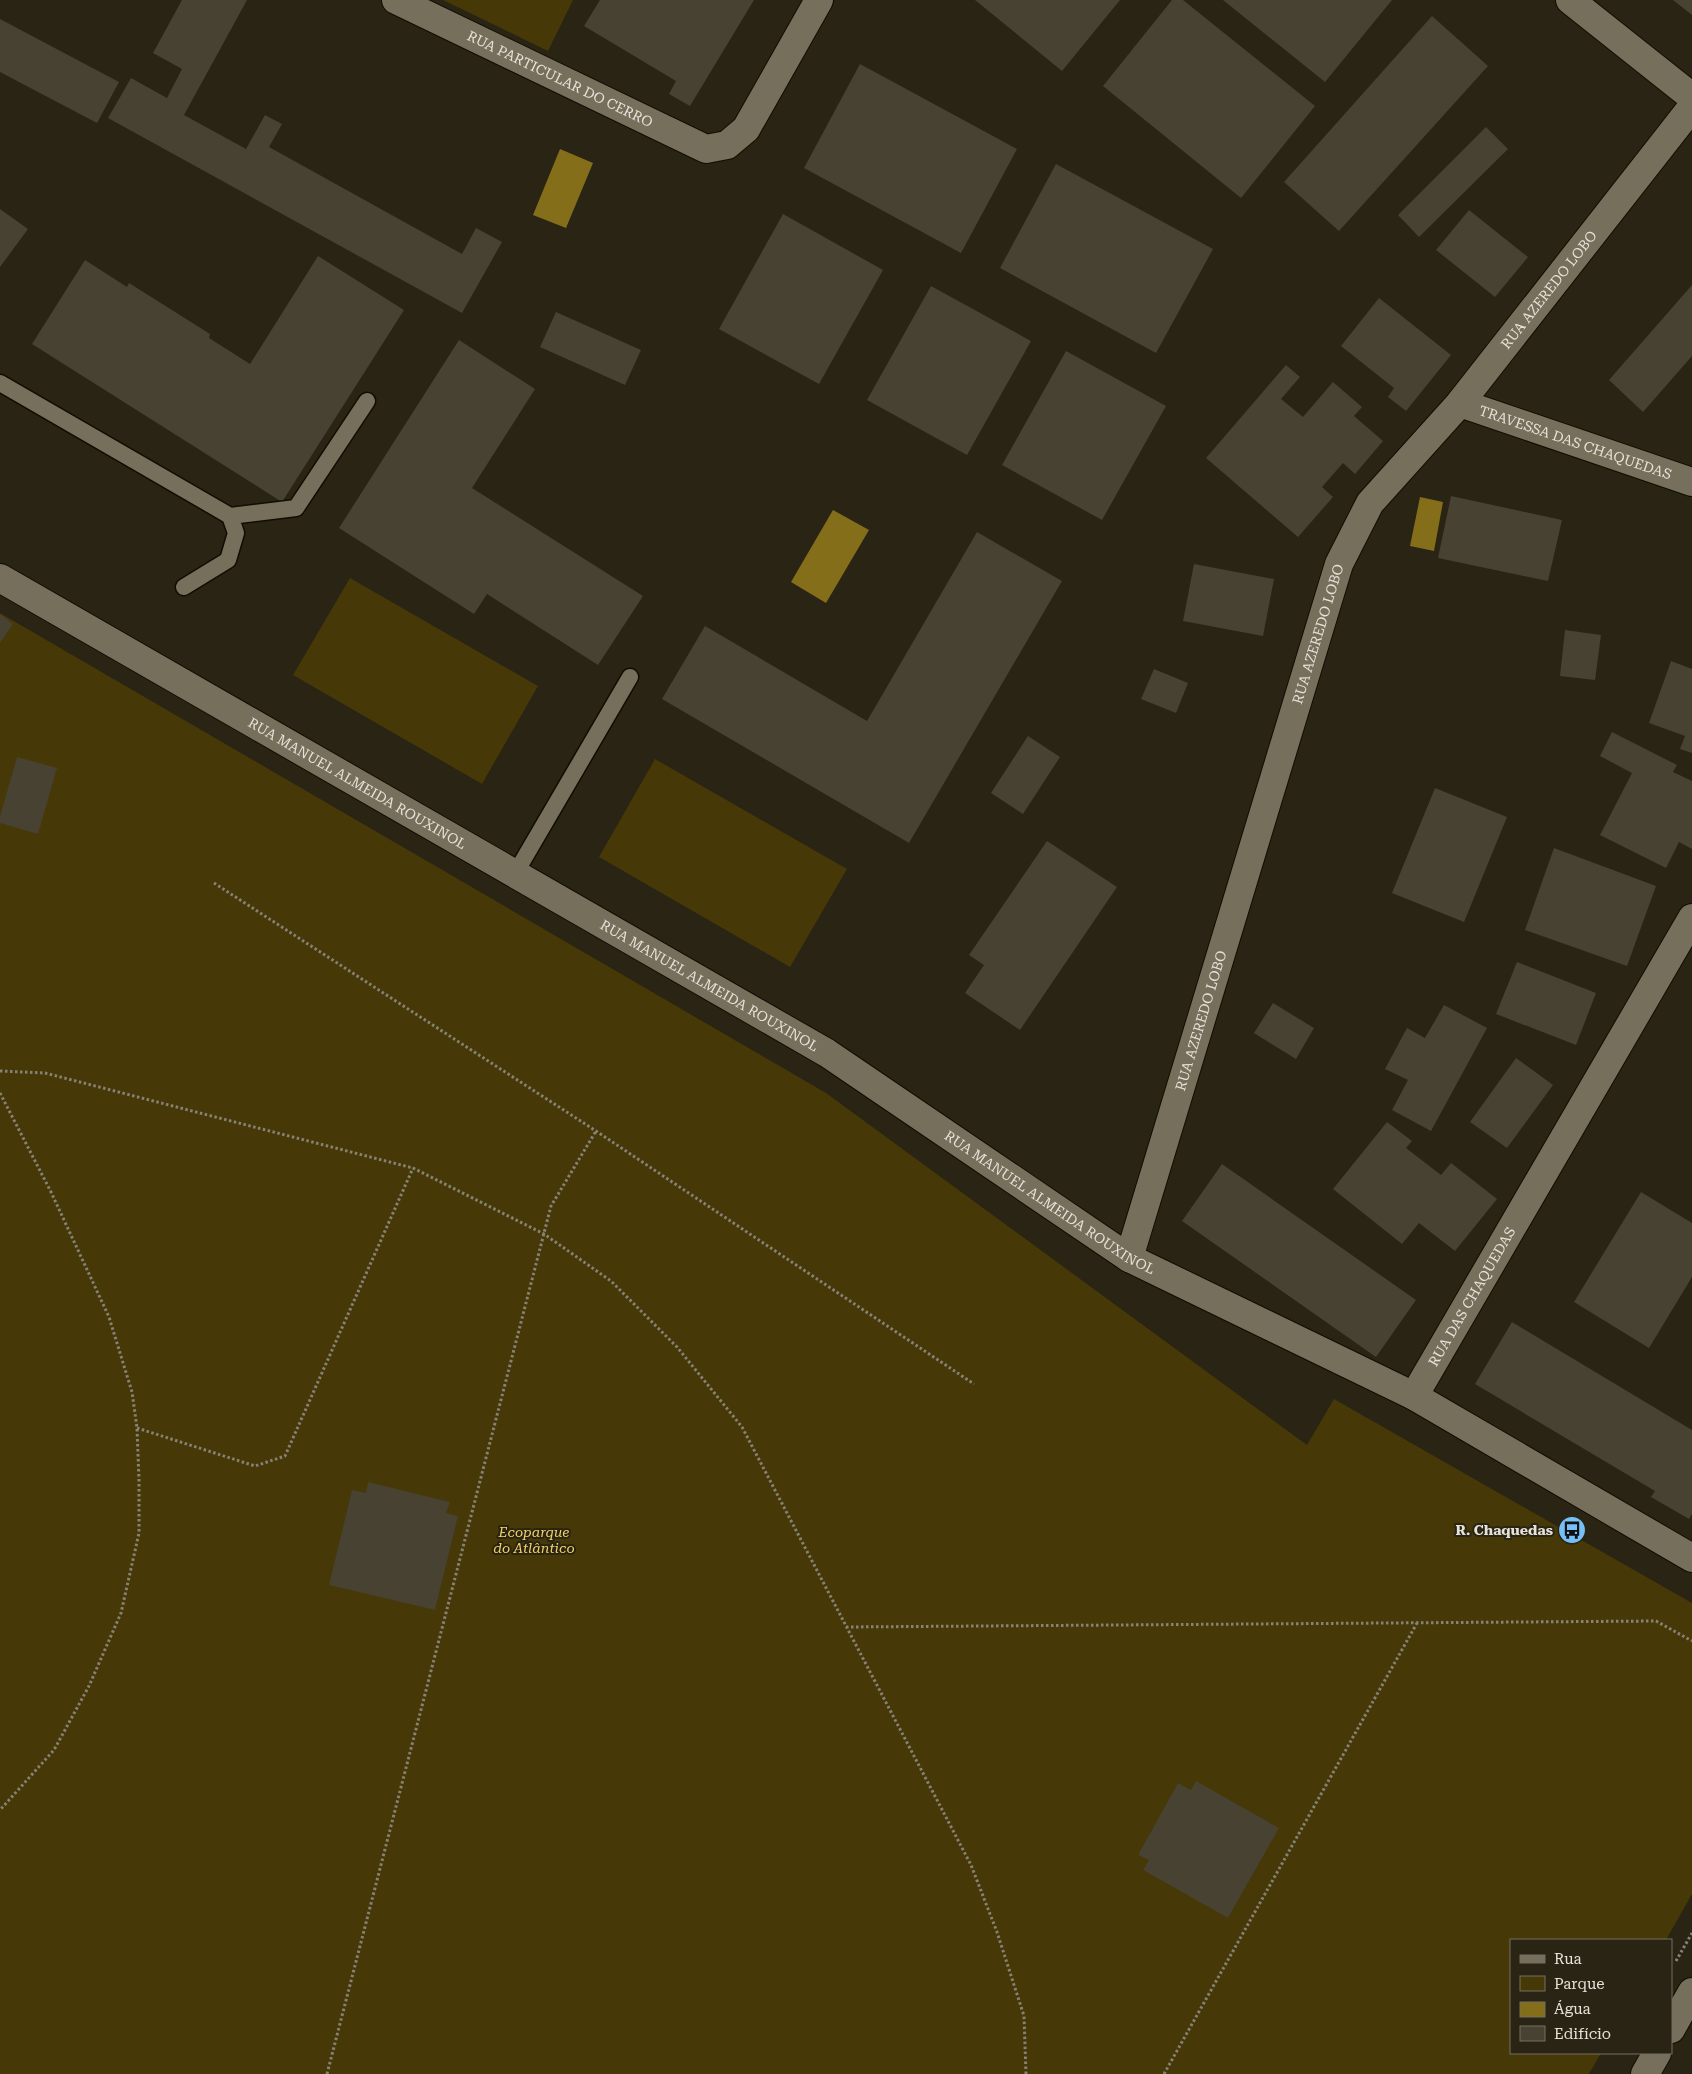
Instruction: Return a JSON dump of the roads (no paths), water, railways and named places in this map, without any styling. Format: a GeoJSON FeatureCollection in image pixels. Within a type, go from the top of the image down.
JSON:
{"type":"FeatureCollection","features":[{"type":"Feature","properties":{"kind":"street","name":"RUA PARTICULAR DO CERRO"},"geometry":{"type":"LineString","coordinates":[[396,0],[706,149],[726,145],[746,129],[819,0]]}},
{"type":"Feature","properties":{"kind":"street"},"geometry":{"type":"LineString","coordinates":[[1570,0],[1692,97]]}},
{"type":"Feature","properties":{"kind":"street","name":"RUA AZEREDO LOBO"},"geometry":{"type":"LineString","coordinates":[[1129,1258],[1339,564],[1370,504],[1460,403],[1692,108]]}},
{"type":"Feature","properties":{"kind":"street","name":"TRAVESSA DAS CHAQUEDAS"},"geometry":{"type":"LineString","coordinates":[[1460,403],[1692,482]]}},
{"type":"Feature","properties":{"kind":"street","name":"RUA MANUEL ALMEIDA ROUXINOL"},"geometry":{"type":"LineString","coordinates":[[0,578],[827,1052],[1129,1258],[1414,1396]]}},
{"type":"Feature","properties":{"kind":"street","name":"RUA DAS CHAQUEDAS"},"geometry":{"type":"LineString","coordinates":[[1414,1396],[1692,918]]}},
{"type":"Feature","properties":{"kind":"street"},"geometry":{"type":"LineString","coordinates":[[1414,1396],[1692,1558]]}},
{"type":"Feature","properties":{"kind":"street"},"geometry":{"type":"LineString","coordinates":[[1672,2027],[1692,1992]]}},
{"type":"Feature","properties":{"kind":"street"},"geometry":{"type":"LineString","coordinates":[[1645,2074],[1656,2054]]}},
{"type":"Feature","properties":{"kind":"lane"},"geometry":{"type":"LineString","coordinates":[[0,383],[230,516],[296,508],[367,401]]}},
{"type":"Feature","properties":{"kind":"lane"},"geometry":{"type":"LineString","coordinates":[[184,587],[228,560],[236,533],[230,516]]}},
{"type":"Feature","properties":{"kind":"lane"},"geometry":{"type":"LineString","coordinates":[[516,874],[630,677]]}},
{"type":"Feature","properties":{"kind":"water"},"geometry":{"type":"Polygon","coordinates":[[[560,149],[593,163],[566,228],[533,215],[560,149]]]}},
{"type":"Feature","properties":{"kind":"water"},"geometry":{"type":"Polygon","coordinates":[[[1420,497],[1443,502],[1434,551],[1410,546],[1420,497]]]}},
{"type":"Feature","properties":{"kind":"water"},"geometry":{"type":"Polygon","coordinates":[[[833,510],[869,530],[826,603],[791,582],[833,510]]]}},
{"type":"Feature","properties":{"kind":"place","name":"R. Chaquedas"},"geometry":{"type":"Point","coordinates":[1572,1530]}},
{"type":"Feature","properties":{"kind":"park label","name":"Ecoparque do Atlântico"},"geometry":{"type":"Point","coordinates":[534,1540]}}]}
